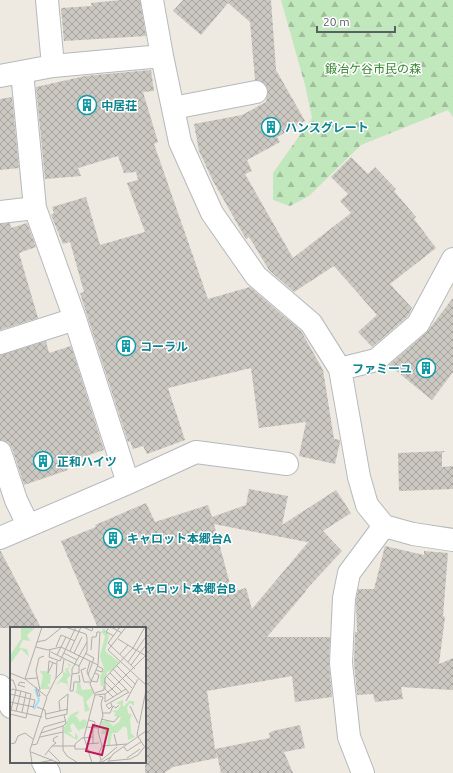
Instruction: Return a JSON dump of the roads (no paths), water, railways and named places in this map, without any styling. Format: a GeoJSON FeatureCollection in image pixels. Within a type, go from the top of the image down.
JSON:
{"type":"FeatureCollection","features":[{"type":"Feature","properties":{"kind":"street"},"geometry":{"type":"LineString","coordinates":[[46,0],[52,66]]}},
{"type":"Feature","properties":{"kind":"street"},"geometry":{"type":"LineString","coordinates":[[152,0],[180,142],[212,213],[256,276],[311,323],[340,369],[359,477],[367,505],[384,526],[413,534],[453,540]]}},
{"type":"Feature","properties":{"kind":"street"},"geometry":{"type":"LineString","coordinates":[[0,76],[52,66],[162,56]]}},
{"type":"Feature","properties":{"kind":"street"},"geometry":{"type":"LineString","coordinates":[[22,72],[35,208],[75,320],[128,484]]}},
{"type":"Feature","properties":{"kind":"street"},"geometry":{"type":"LineString","coordinates":[[173,108],[256,92]]}},
{"type":"Feature","properties":{"kind":"street"},"geometry":{"type":"LineString","coordinates":[[0,212],[35,208]]}},
{"type":"Feature","properties":{"kind":"street"},"geometry":{"type":"LineString","coordinates":[[340,369],[376,360],[418,324],[453,259]]}},
{"type":"Feature","properties":{"kind":"street"},"geometry":{"type":"LineString","coordinates":[[0,343],[75,320]]}},
{"type":"Feature","properties":{"kind":"street"},"geometry":{"type":"LineString","coordinates":[[0,452],[16,500],[28,524]]}},
{"type":"Feature","properties":{"kind":"street"},"geometry":{"type":"LineString","coordinates":[[0,538],[28,524],[128,484],[196,452],[287,464]]}},
{"type":"Feature","properties":{"kind":"street"},"geometry":{"type":"LineString","coordinates":[[364,773],[348,737],[341,663],[344,598],[349,573],[384,526]]}},
{"type":"Feature","properties":{"kind":"street"},"geometry":{"type":"LineString","coordinates":[[44,763],[49,773]]}},
{"type":"Feature","properties":{"kind":"place","name":"中居荘"},"geometry":{"type":"Point","coordinates":[87,105]}},
{"type":"Feature","properties":{"kind":"place","name":"ハンスグレート"},"geometry":{"type":"Point","coordinates":[271,127]}},
{"type":"Feature","properties":{"kind":"place","name":"コーラル"},"geometry":{"type":"Point","coordinates":[126,346]}},
{"type":"Feature","properties":{"kind":"place","name":"ファミーユ"},"geometry":{"type":"Point","coordinates":[426,368]}},
{"type":"Feature","properties":{"kind":"place","name":"正和ハイツ"},"geometry":{"type":"Point","coordinates":[43,461]}},
{"type":"Feature","properties":{"kind":"place","name":"キャロット本郷台A"},"geometry":{"type":"Point","coordinates":[113,538]}},
{"type":"Feature","properties":{"kind":"place","name":"キャロット本郷台B"},"geometry":{"type":"Point","coordinates":[118,588]}},
{"type":"Feature","properties":{"kind":"park label","name":"鍛冶ケ谷市民の森"},"geometry":{"type":"Point","coordinates":[373,68]}}]}
